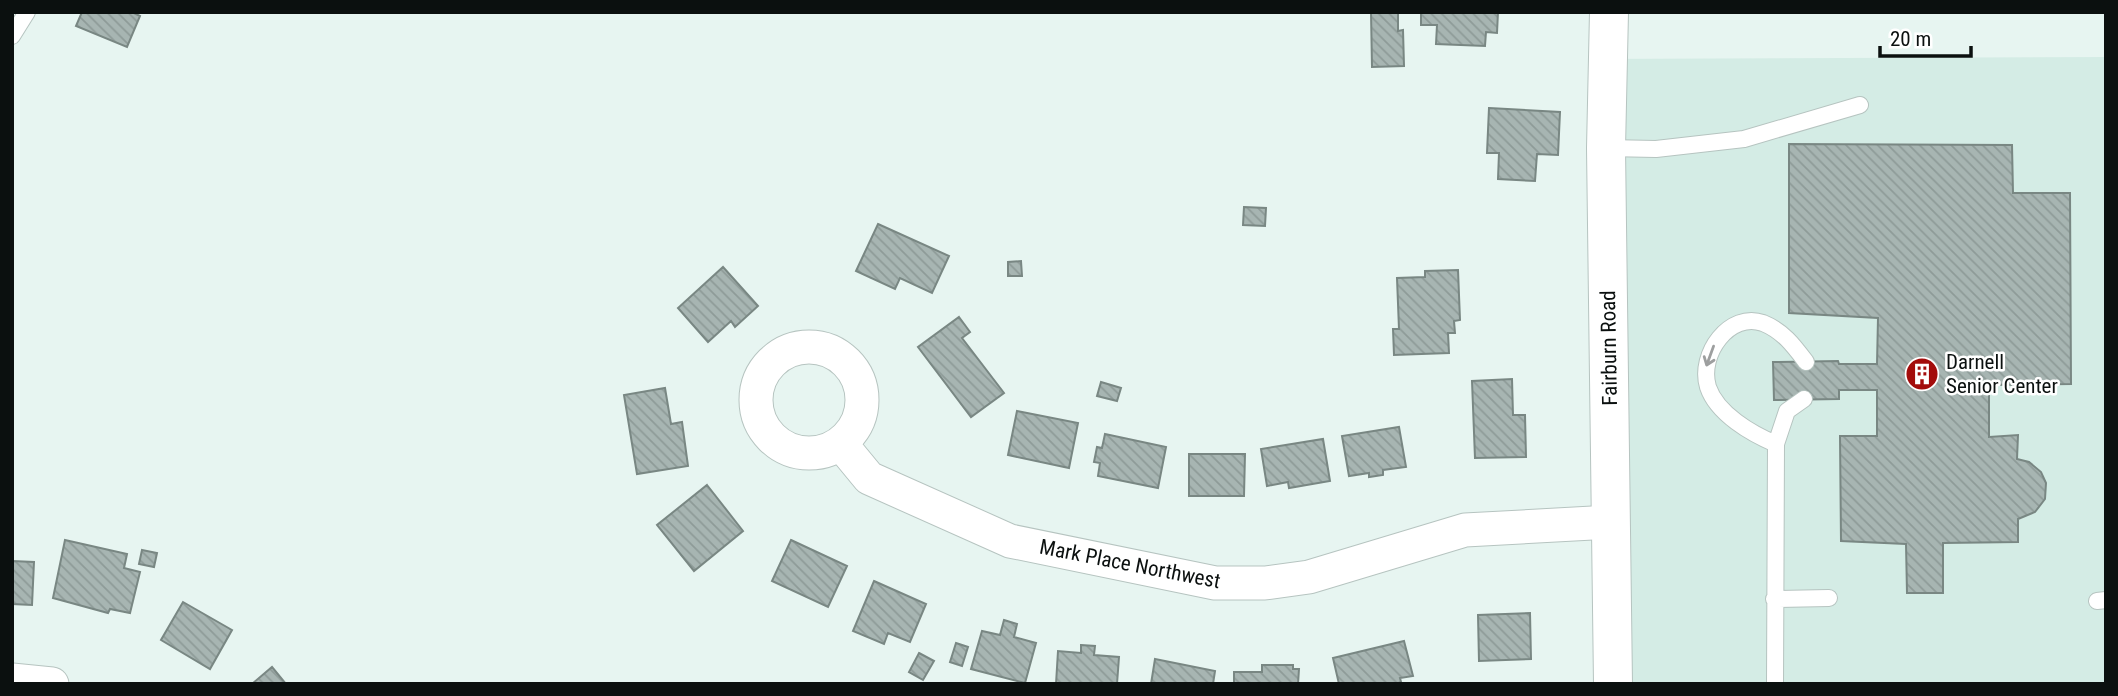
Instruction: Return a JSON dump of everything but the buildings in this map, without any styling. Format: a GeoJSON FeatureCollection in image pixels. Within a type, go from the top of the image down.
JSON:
{"type":"FeatureCollection","features":[{"type":"Feature","properties":{"kind":"street","name":"Fairburn Road"},"geometry":{"type":"LineString","coordinates":[[1609,12],[1606,148],[1613,684]]}},
{"type":"Feature","properties":{"kind":"street","name":"Mark Place Northwest"},"geometry":{"type":"LineString","coordinates":[[841,444],[869,478],[1010,541],[1215,583],[1265,583],[1309,577],[1465,530],[1611,522]]}},
{"type":"Feature","properties":{"kind":"street"},"geometry":{"type":"LineString","coordinates":[[12,680],[52,684]]}},
{"type":"Feature","properties":{"kind":"lane"},"geometry":{"type":"LineString","coordinates":[[12,36],[27,12]]}},
{"type":"Feature","properties":{"kind":"lane"},"geometry":{"type":"LineString","coordinates":[[1606,148],[1656,149],[1744,139],[1860,105]]}},
{"type":"Feature","properties":{"kind":"lane"},"geometry":{"type":"LineString","coordinates":[[1776,444],[1752,433],[1726,412],[1708,388],[1705,362],[1715,343],[1733,326],[1761,322],[1789,339],[1806,362]]}},
{"type":"Feature","properties":{"kind":"lane"},"geometry":{"type":"LineString","coordinates":[[1775,684],[1776,444],[1787,411],[1804,399]]}},
{"type":"Feature","properties":{"kind":"lane"},"geometry":{"type":"LineString","coordinates":[[1774,598],[1829,597]]}},
{"type":"Feature","properties":{"kind":"shaded area"},"geometry":{"type":"Polygon","coordinates":[[[2106,57],[2106,684],[1604,684],[1588,59],[2106,57]]]}},
{"type":"Feature","properties":{"kind":"place","name":"Darnell Senior Center"},"geometry":{"type":"Point","coordinates":[1922,374]}}]}
